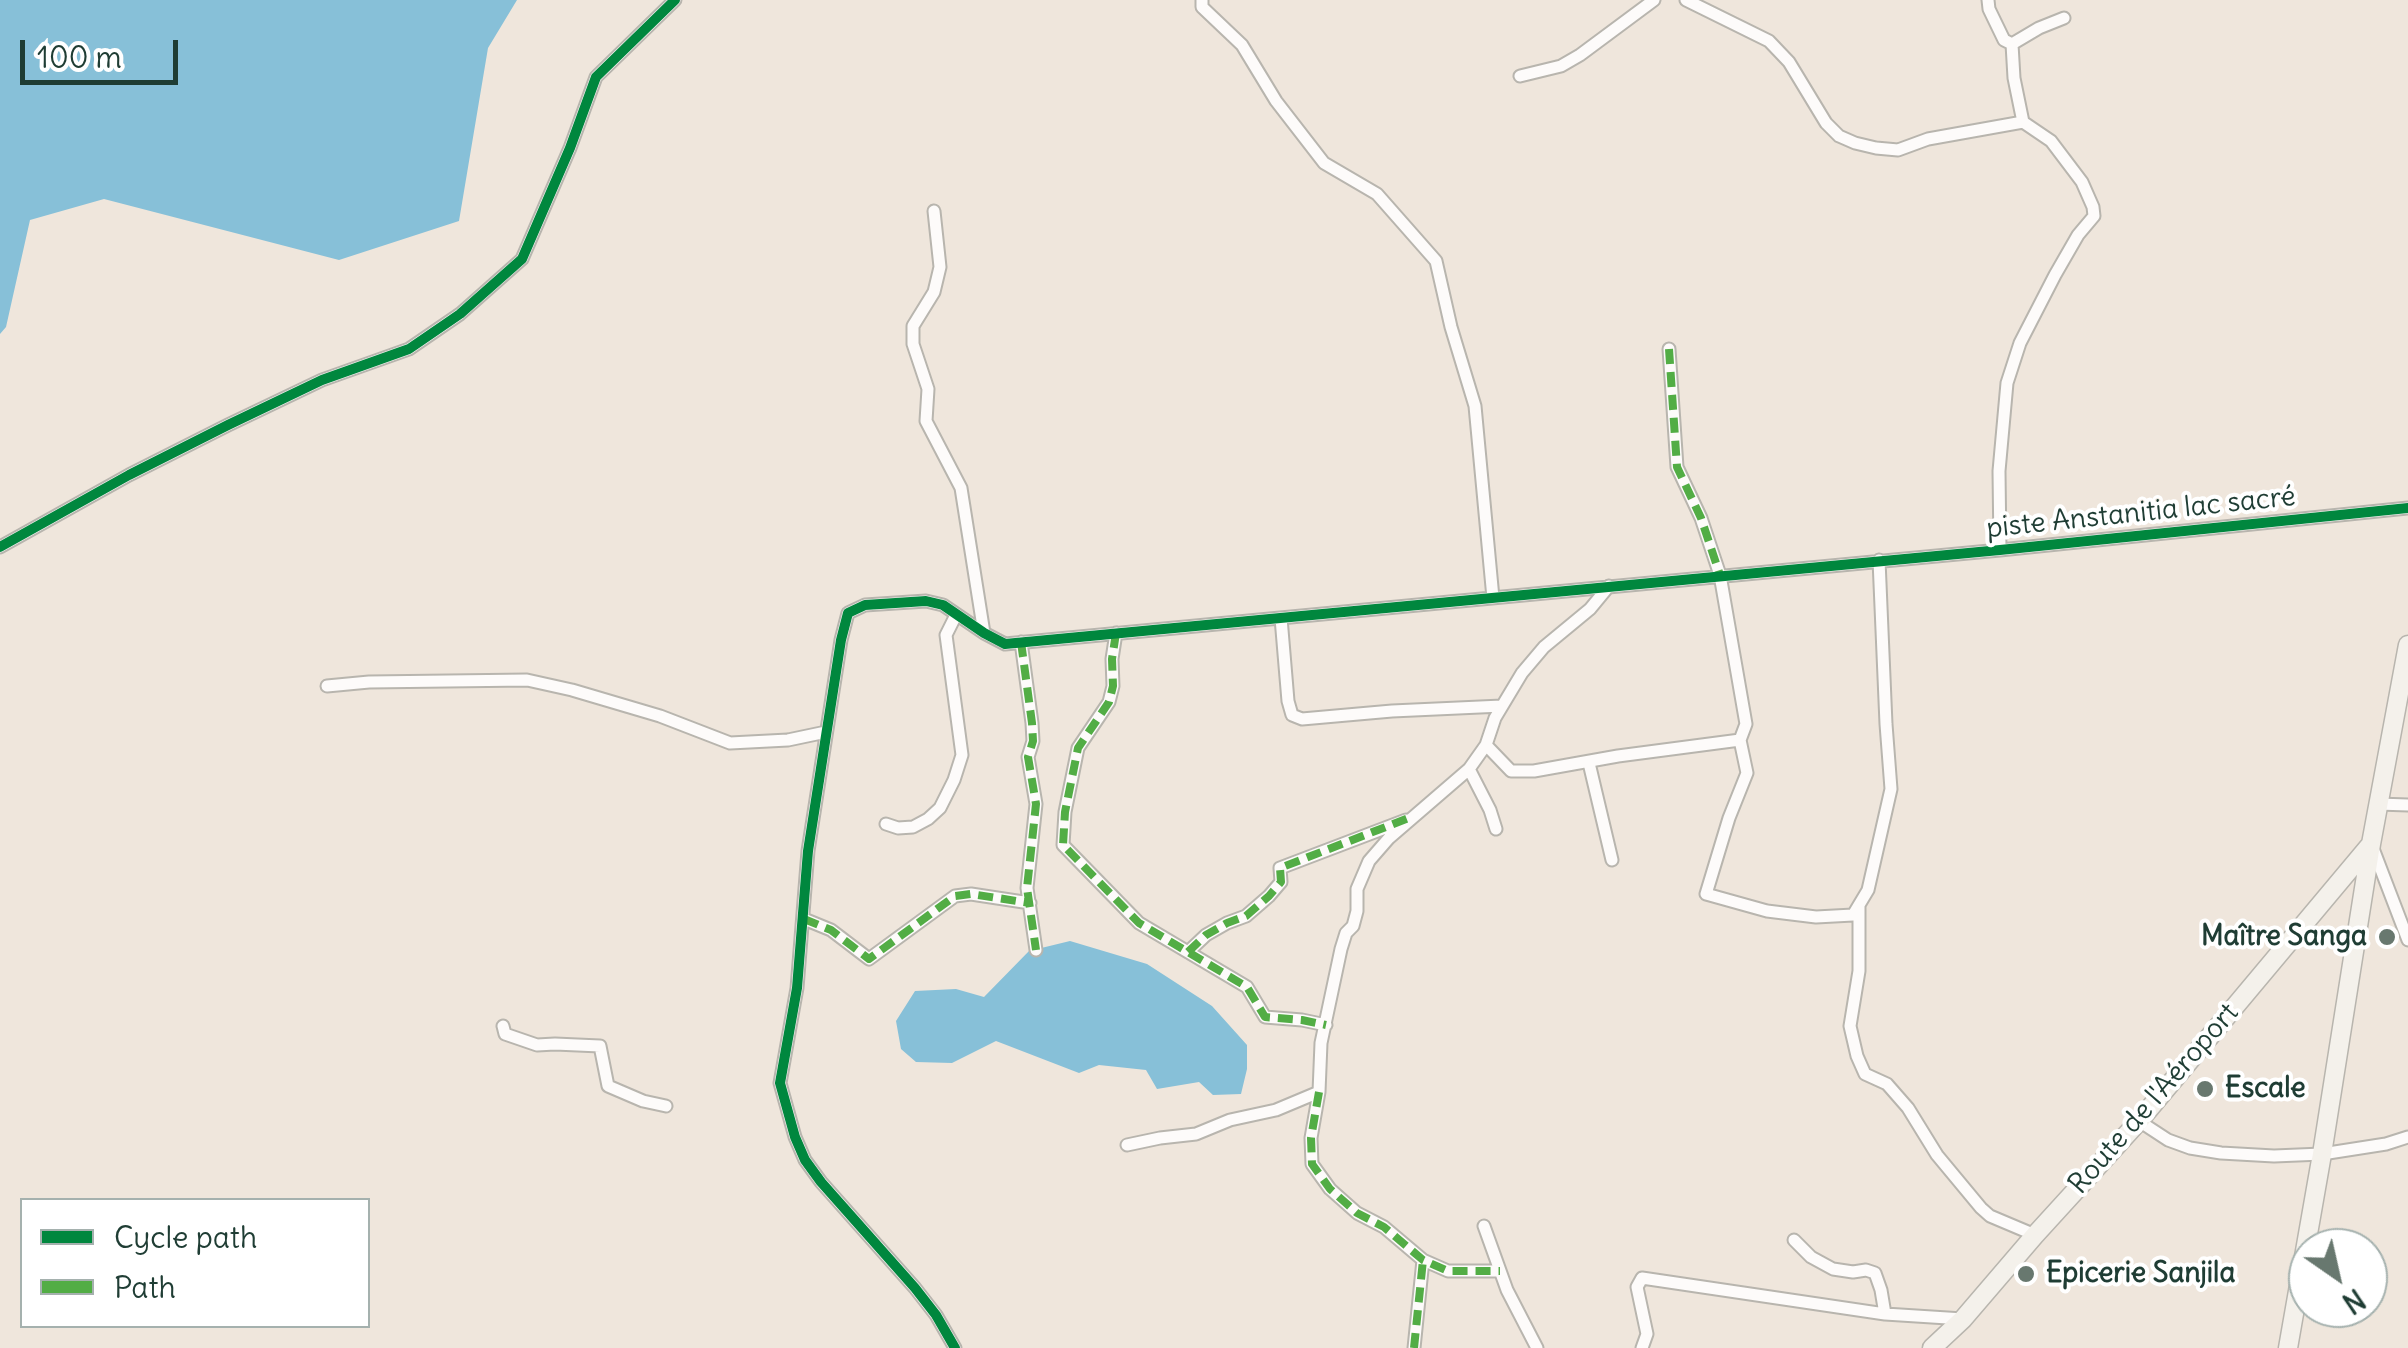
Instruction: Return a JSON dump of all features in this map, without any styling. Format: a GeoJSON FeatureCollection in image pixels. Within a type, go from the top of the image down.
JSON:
{"type":"FeatureCollection","features":[{"type":"Feature","properties":{"kind":"main road"},"geometry":{"type":"LineString","coordinates":[[2288,1348],[2408,644]]}},
{"type":"Feature","properties":{"kind":"main road","name":"Route de l'Aéroport"},"geometry":{"type":"LineString","coordinates":[[1932,1348],[2139,1120],[2371,844]]}},
{"type":"Feature","properties":{"kind":"street"},"geometry":{"type":"LineString","coordinates":[[0,547],[228,425],[322,380],[409,349],[460,314],[522,259],[596,77],[675,0]]}},
{"type":"Feature","properties":{"kind":"street"},"geometry":{"type":"LineString","coordinates":[[1202,0],[1202,7],[1242,45],[1276,100],[1324,163],[1377,194],[1436,262],[1475,406],[1493,598]]}},
{"type":"Feature","properties":{"kind":"street"},"geometry":{"type":"LineString","coordinates":[[1520,76],[1560,66],[1580,56],[1654,0]]}},
{"type":"Feature","properties":{"kind":"street"},"geometry":{"type":"LineString","coordinates":[[1686,0],[1769,41],[1789,62],[1826,123],[1855,143],[1898,150],[1928,139],[2023,122]]}},
{"type":"Feature","properties":{"kind":"street"},"geometry":{"type":"LineString","coordinates":[[1988,0],[2004,40],[2012,44]]}},
{"type":"Feature","properties":{"kind":"street"},"geometry":{"type":"LineString","coordinates":[[2012,44],[2064,18]]}},
{"type":"Feature","properties":{"kind":"street"},"geometry":{"type":"LineString","coordinates":[[2000,550],[2000,471],[2007,383],[2020,343],[2055,275],[2094,216],[2082,182],[2068,160],[2051,141],[2023,122],[2012,44]]}},
{"type":"Feature","properties":{"kind":"street"},"geometry":{"type":"LineString","coordinates":[[934,211],[940,267],[934,292],[913,326],[914,344],[928,389],[926,420],[961,488],[984,633]]}},
{"type":"Feature","properties":{"kind":"street"},"geometry":{"type":"LineString","coordinates":[[1670,349],[1678,467],[1701,518],[1720,576],[1746,724],[1740,740],[1747,772],[1706,894],[1760,910],[1816,917],[1852,915],[1868,890],[1891,789],[1879,560]]}},
{"type":"Feature","properties":{"kind":"street","name":"piste Anstanitia lac sacré"},"geometry":{"type":"LineString","coordinates":[[826,732],[848,613],[865,605],[926,601],[943,606],[1005,644],[2408,508]]}},
{"type":"Feature","properties":{"kind":"street"},"geometry":{"type":"LineString","coordinates":[[1500,1272],[1448,1272],[1423,1260],[1330,1189],[1312,1164],[1310,1138],[1322,1043],[1340,949],[1346,933],[1354,926],[1357,889],[1369,860],[1469,770],[1522,674],[1544,647],[1590,609],[1609,586]]}},
{"type":"Feature","properties":{"kind":"street"},"geometry":{"type":"LineString","coordinates":[[886,824],[914,827],[928,819],[940,808],[954,780],[962,755],[946,635],[956,615]]}},
{"type":"Feature","properties":{"kind":"street"},"geometry":{"type":"LineString","coordinates":[[1281,618],[1288,701],[1292,715],[1302,719],[1392,710],[1502,706]]}},
{"type":"Feature","properties":{"kind":"street"},"geometry":{"type":"LineString","coordinates":[[1116,633],[1113,686],[1109,702],[1078,748],[1065,812],[1063,845],[1139,923],[1247,988],[1265,1017],[1326,1025]]}},
{"type":"Feature","properties":{"kind":"street"},"geometry":{"type":"LineString","coordinates":[[1020,642],[1033,741],[1028,757],[1036,804],[1027,888],[1036,950]]}},
{"type":"Feature","properties":{"kind":"street"},"geometry":{"type":"LineString","coordinates":[[327,686],[527,680],[660,716],[730,743],[788,740],[826,732],[808,851],[797,988],[780,1083],[794,1137],[805,1160],[915,1288],[954,1348]]}},
{"type":"Feature","properties":{"kind":"street"},"geometry":{"type":"LineString","coordinates":[[1486,745],[1510,771],[1534,771],[1740,740]]}},
{"type":"Feature","properties":{"kind":"street"},"geometry":{"type":"LineString","coordinates":[[1589,763],[1612,860]]}},
{"type":"Feature","properties":{"kind":"street"},"geometry":{"type":"LineString","coordinates":[[1469,770],[1496,829]]}},
{"type":"Feature","properties":{"kind":"street"},"geometry":{"type":"LineString","coordinates":[[2378,804],[2408,805]]}},
{"type":"Feature","properties":{"kind":"street"},"geometry":{"type":"LineString","coordinates":[[1188,952],[1206,935],[1246,916],[1269,896],[1281,882],[1280,868],[1414,816]]}},
{"type":"Feature","properties":{"kind":"street"},"geometry":{"type":"LineString","coordinates":[[2371,844],[2408,940]]}},
{"type":"Feature","properties":{"kind":"street"},"geometry":{"type":"LineString","coordinates":[[804,919],[831,930],[869,959],[955,896],[971,894],[1030,903]]}},
{"type":"Feature","properties":{"kind":"street"},"geometry":{"type":"LineString","coordinates":[[1859,906],[1858,971],[1850,1026],[1865,1074],[1887,1084],[1908,1108],[1937,1155],[1980,1208],[2035,1235]]}},
{"type":"Feature","properties":{"kind":"street"},"geometry":{"type":"LineString","coordinates":[[503,1026],[505,1034],[537,1046],[600,1046],[608,1086],[642,1101],[666,1106]]}},
{"type":"Feature","properties":{"kind":"street"},"geometry":{"type":"LineString","coordinates":[[1126,1145],[1196,1134],[1230,1120],[1276,1110],[1318,1092]]}},
{"type":"Feature","properties":{"kind":"street"},"geometry":{"type":"LineString","coordinates":[[2139,1120],[2168,1140],[2190,1148],[2274,1156],[2322,1154],[2408,1137]]}},
{"type":"Feature","properties":{"kind":"street"},"geometry":{"type":"LineString","coordinates":[[1484,1226],[1500,1272],[1537,1348]]}},
{"type":"Feature","properties":{"kind":"street"},"geometry":{"type":"LineString","coordinates":[[1794,1240],[1811,1257],[1833,1269],[1874,1273],[1885,1314]]}},
{"type":"Feature","properties":{"kind":"street"},"geometry":{"type":"LineString","coordinates":[[1414,1348],[1423,1260]]}},
{"type":"Feature","properties":{"kind":"street"},"geometry":{"type":"LineString","coordinates":[[1642,1348],[1647,1334],[1637,1287],[1642,1278],[1885,1314],[1962,1319]]}},
{"type":"Feature","properties":{"kind":"water"},"geometry":{"type":"Polygon","coordinates":[[[0,0],[517,0],[488,48],[459,221],[339,260],[104,199],[30,220],[6,327],[0,334],[0,0]]]}},
{"type":"Feature","properties":{"kind":"water"},"geometry":{"type":"Polygon","coordinates":[[[1070,941],[1147,964],[1212,1006],[1247,1045],[1241,1094],[1213,1095],[1199,1082],[1157,1089],[1146,1070],[1099,1065],[1079,1073],[996,1041],[952,1063],[916,1062],[901,1049],[896,1021],[915,991],[956,989],[984,997],[1029,951],[1070,941]]]}},
{"type":"Feature","properties":{"kind":"marked path"},"geometry":{"type":"LineString","coordinates":[[1669,349],[1677,467],[1701,518],[1720,575]]}},
{"type":"Feature","properties":{"kind":"marked path"},"geometry":{"type":"LineString","coordinates":[[1116,633],[1113,686],[1109,702],[1078,748],[1065,812],[1063,845],[1139,923],[1247,987],[1265,1017],[1326,1025]]}},
{"type":"Feature","properties":{"kind":"marked path"},"geometry":{"type":"LineString","coordinates":[[1021,642],[1033,741],[1028,757],[1036,804],[1027,888],[1036,950]]}},
{"type":"Feature","properties":{"kind":"marked path"},"geometry":{"type":"LineString","coordinates":[[1188,952],[1206,935],[1246,916],[1269,896],[1281,882],[1280,868],[1414,816]]}},
{"type":"Feature","properties":{"kind":"marked path"},"geometry":{"type":"LineString","coordinates":[[804,919],[831,930],[869,959],[955,896],[971,894],[1030,903]]}},
{"type":"Feature","properties":{"kind":"marked path"},"geometry":{"type":"LineString","coordinates":[[1319,1092],[1311,1138],[1312,1164],[1330,1189],[1423,1260],[1448,1271],[1500,1271]]}},
{"type":"Feature","properties":{"kind":"marked path"},"geometry":{"type":"LineString","coordinates":[[1414,1348],[1423,1260]]}},
{"type":"Feature","properties":{"kind":"cycle path"},"geometry":{"type":"LineString","coordinates":[[0,547],[228,425],[322,380],[409,349],[460,314],[522,259],[596,77],[675,0]]}},
{"type":"Feature","properties":{"kind":"cycle path"},"geometry":{"type":"LineString","coordinates":[[955,1348],[915,1288],[805,1160],[780,1083],[797,988],[808,851],[848,613],[865,605],[926,601],[943,605],[1005,644],[2408,508]]}},
{"type":"Feature","properties":{"kind":"place","name":"Maître Sanga"},"geometry":{"type":"Point","coordinates":[2387,937]}},
{"type":"Feature","properties":{"kind":"place","name":"Escale"},"geometry":{"type":"Point","coordinates":[2205,1089]}},
{"type":"Feature","properties":{"kind":"place","name":"Epicerie Sanjila"},"geometry":{"type":"Point","coordinates":[2026,1274]}}]}
